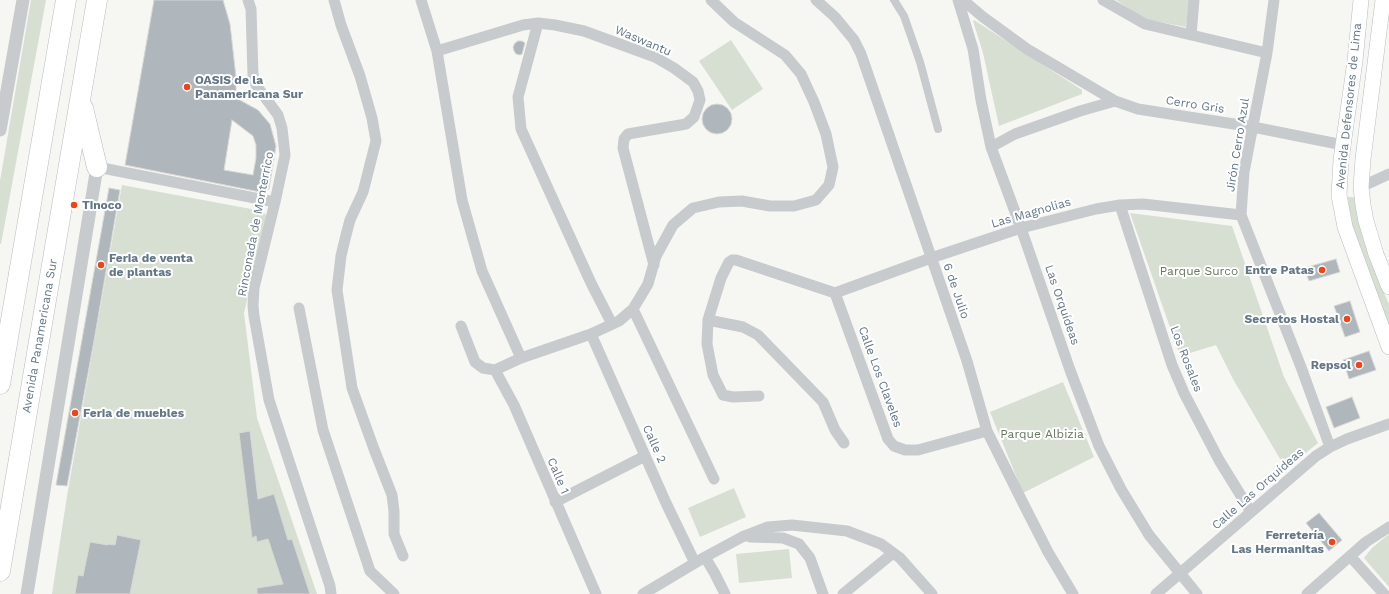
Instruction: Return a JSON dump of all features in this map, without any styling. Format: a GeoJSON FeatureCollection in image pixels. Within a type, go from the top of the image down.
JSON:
{"type":"FeatureCollection","features":[{"type":"Feature","properties":{"kind":"highway"},"geometry":{"type":"LineString","coordinates":[[0,384],[66,0]]}},
{"type":"Feature","properties":{"kind":"highway","name":"Avenida Panamericana Sur"},"geometry":{"type":"LineString","coordinates":[[0,571],[97,0]]}},
{"type":"Feature","properties":{"kind":"highway"},"geometry":{"type":"LineString","coordinates":[[81,100],[97,167]]}},
{"type":"Feature","properties":{"kind":"main road","name":"Avenida Defensores de Lima"},"geometry":{"type":"LineString","coordinates":[[1361,0],[1355,61],[1343,145],[1339,195],[1345,227],[1389,347]]}},
{"type":"Feature","properties":{"kind":"main road","name":"Avenida Defensores de Lima"},"geometry":{"type":"LineString","coordinates":[[1383,0],[1363,159],[1361,187],[1366,221],[1376,254],[1389,287]]}},
{"type":"Feature","properties":{"kind":"street"},"geometry":{"type":"LineString","coordinates":[[0,130],[23,0]]}},
{"type":"Feature","properties":{"kind":"street","name":"Rinconada de Monterrico"},"geometry":{"type":"LineString","coordinates":[[248,0],[251,9],[253,75],[256,85],[278,115],[282,128],[285,155],[254,288],[254,316],[270,400],[329,582],[331,594]]}},
{"type":"Feature","properties":{"kind":"street"},"geometry":{"type":"LineString","coordinates":[[334,0],[341,25],[360,76],[372,118],[376,142],[363,192],[350,220],[346,234],[341,256],[337,290],[352,388],[392,495],[394,534],[403,556]]}},
{"type":"Feature","properties":{"kind":"street"},"geometry":{"type":"LineString","coordinates":[[422,0],[437,51],[462,200],[482,271],[521,358]]}},
{"type":"Feature","properties":{"kind":"street"},"geometry":{"type":"LineString","coordinates":[[461,326],[475,362],[483,368],[495,370],[521,358],[591,334],[619,321],[633,310],[648,284],[656,256],[672,225],[693,208],[719,202],[742,201],[770,206],[794,206],[816,200],[829,185],[833,167],[826,134],[814,102],[801,74],[785,55],[734,22],[711,0]]}},
{"type":"Feature","properties":{"kind":"street","name":"6 de Julio"},"geometry":{"type":"LineString","coordinates":[[816,0],[835,17],[854,40],[861,54],[967,361],[987,431],[1048,552],[1073,594]]}},
{"type":"Feature","properties":{"kind":"street"},"geometry":{"type":"LineString","coordinates":[[894,0],[904,16],[920,62],[938,128]]}},
{"type":"Feature","properties":{"kind":"street","name":"Las Orquídeas"},"geometry":{"type":"LineString","coordinates":[[958,0],[973,49],[981,100],[991,147],[1021,228],[1070,370],[1099,446],[1131,508],[1149,535],[1197,594]]}},
{"type":"Feature","properties":{"kind":"street","name":"Cerro Gris"},"geometry":{"type":"LineString","coordinates":[[963,0],[983,17],[1027,49],[1115,101],[1138,109],[1253,127],[1343,145]]}},
{"type":"Feature","properties":{"kind":"street"},"geometry":{"type":"LineString","coordinates":[[1102,0],[1145,24],[1267,52]]}},
{"type":"Feature","properties":{"kind":"street"},"geometry":{"type":"LineString","coordinates":[[1190,35],[1194,0]]}},
{"type":"Feature","properties":{"kind":"street","name":"Jirón Cerro Azul"},"geometry":{"type":"LineString","coordinates":[[1274,0],[1267,52],[1244,172],[1241,215],[1301,367],[1330,447]]}},
{"type":"Feature","properties":{"kind":"street"},"geometry":{"type":"LineString","coordinates":[[538,23],[518,97],[521,129],[591,283],[612,324]]}},
{"type":"Feature","properties":{"kind":"street","name":"Waswantu"},"geometry":{"type":"LineString","coordinates":[[437,51],[523,25],[538,23],[555,25],[584,31],[655,57],[674,68],[693,82],[698,90],[700,100],[694,117],[686,124],[628,134],[624,139],[624,148],[654,265]]}},
{"type":"Feature","properties":{"kind":"street"},"geometry":{"type":"LineString","coordinates":[[991,147],[1015,134],[1080,111],[1115,101]]}},
{"type":"Feature","properties":{"kind":"street"},"geometry":{"type":"LineString","coordinates":[[27,594],[97,167],[275,202]]}},
{"type":"Feature","properties":{"kind":"street"},"geometry":{"type":"LineString","coordinates":[[1361,187],[1389,174]]}},
{"type":"Feature","properties":{"kind":"street","name":"Las Magnolias"},"geometry":{"type":"LineString","coordinates":[[835,293],[931,258],[1021,228],[1120,204],[1143,204],[1241,215]]}},
{"type":"Feature","properties":{"kind":"street","name":"Los Rosales"},"geometry":{"type":"LineString","coordinates":[[1120,204],[1172,365],[1184,393],[1219,460],[1251,512]]}},
{"type":"Feature","properties":{"kind":"street"},"geometry":{"type":"LineString","coordinates":[[759,396],[733,397],[723,395],[713,375],[707,344],[708,320],[721,278],[729,262],[736,260],[835,293]]}},
{"type":"Feature","properties":{"kind":"street","name":"Calle Los Claveles"},"geometry":{"type":"LineString","coordinates":[[835,293],[888,439],[894,446],[905,450],[918,450],[987,431]]}},
{"type":"Feature","properties":{"kind":"street"},"geometry":{"type":"LineString","coordinates":[[299,308],[323,430],[370,570],[394,594]]}},
{"type":"Feature","properties":{"kind":"street"},"geometry":{"type":"LineString","coordinates":[[633,310],[714,479]]}},
{"type":"Feature","properties":{"kind":"street"},"geometry":{"type":"LineString","coordinates":[[708,320],[744,327],[752,330],[758,335],[823,402],[844,443]]}},
{"type":"Feature","properties":{"kind":"street","name":"Calle 2"},"geometry":{"type":"LineString","coordinates":[[591,334],[666,503],[700,560],[715,574],[725,594]]}},
{"type":"Feature","properties":{"kind":"street","name":"Calle 1"},"geometry":{"type":"LineString","coordinates":[[495,370],[514,405],[596,594]]}},
{"type":"Feature","properties":{"kind":"street","name":"Calle Las Orquídeas"},"geometry":{"type":"LineString","coordinates":[[1156,594],[1316,456],[1347,439],[1389,424]]}},
{"type":"Feature","properties":{"kind":"street"},"geometry":{"type":"LineString","coordinates":[[555,502],[645,456]]}},
{"type":"Feature","properties":{"kind":"street"},"geometry":{"type":"LineString","coordinates":[[643,594],[742,537],[768,527],[792,524],[847,531],[881,544],[900,558],[932,594]]}},
{"type":"Feature","properties":{"kind":"street"},"geometry":{"type":"LineString","coordinates":[[1307,594],[1366,542],[1389,527]]}},
{"type":"Feature","properties":{"kind":"street"},"geometry":{"type":"LineString","coordinates":[[742,537],[783,538],[799,544],[810,558],[823,594]]}},
{"type":"Feature","properties":{"kind":"street"},"geometry":{"type":"LineString","coordinates":[[843,594],[893,553]]}},
{"type":"Feature","properties":{"kind":"street"},"geometry":{"type":"LineString","coordinates":[[1350,556],[1384,594]]}},
{"type":"Feature","properties":{"kind":"green space"},"geometry":{"type":"Polygon","coordinates":[[[31,0],[46,0],[0,244],[0,181],[31,0]]]}},
{"type":"Feature","properties":{"kind":"green space"},"geometry":{"type":"Polygon","coordinates":[[[1116,0],[1189,0],[1186,27],[1144,19],[1116,0]]]}},
{"type":"Feature","properties":{"kind":"green space"},"geometry":{"type":"Polygon","coordinates":[[[974,20],[1082,90],[1082,94],[999,126],[983,53],[973,21],[974,20]]]}},
{"type":"Feature","properties":{"kind":"green space"},"geometry":{"type":"Polygon","coordinates":[[[731,40],[763,89],[732,110],[699,61],[731,40]]]}},
{"type":"Feature","properties":{"kind":"green space"},"geometry":{"type":"Polygon","coordinates":[[[122,185],[262,211],[267,216],[244,313],[257,418],[317,594],[52,594],[67,496],[122,185]]]}},
{"type":"Feature","properties":{"kind":"green space"},"geometry":{"type":"Polygon","coordinates":[[[1348,197],[1353,197],[1356,199],[1382,289],[1389,304],[1389,328],[1357,244],[1349,211],[1348,197]]]}},
{"type":"Feature","properties":{"kind":"green space","name":"Parque Surco"},"geometry":{"type":"Polygon","coordinates":[[[1130,213],[1232,226],[1284,377],[1318,443],[1286,469],[1233,379],[1216,345],[1180,356],[1130,213]]]}},
{"type":"Feature","properties":{"kind":"green space","name":"Parque Albizia"},"geometry":{"type":"Polygon","coordinates":[[[1063,382],[1094,457],[1023,493],[990,412],[1063,382]]]}},
{"type":"Feature","properties":{"kind":"green space"},"geometry":{"type":"Polygon","coordinates":[[[734,488],[746,517],[700,537],[688,508],[734,488]]]}},
{"type":"Feature","properties":{"kind":"green space"},"geometry":{"type":"Polygon","coordinates":[[[1389,534],[1389,587],[1364,558],[1372,548],[1389,534]]]}},
{"type":"Feature","properties":{"kind":"green space"},"geometry":{"type":"Polygon","coordinates":[[[789,549],[792,578],[739,583],[736,554],[789,549]]]}},
{"type":"Feature","properties":{"kind":"building","name":"OASIS de la Panamericana Sur"},"geometry":{"type":"Polygon","coordinates":[[[154,0],[223,0],[230,24],[236,77],[236,98],[258,110],[270,124],[276,146],[269,189],[265,193],[125,165],[154,0]],[[232,120],[224,170],[253,175],[256,158],[256,145],[253,136],[232,120]]]}},
{"type":"Feature","properties":{"kind":"building"},"geometry":{"type":"Polygon","coordinates":[[[518,41],[525,43],[522,54],[520,55],[516,54],[513,47],[518,41]]]}},
{"type":"Feature","properties":{"kind":"building"},"geometry":{"type":"Polygon","coordinates":[[[717,104],[728,108],[732,119],[728,130],[717,134],[706,130],[702,119],[706,108],[717,104]]]}},
{"type":"Feature","properties":{"kind":"building"},"geometry":{"type":"Polygon","coordinates":[[[109,188],[120,190],[94,341],[67,486],[56,485],[109,188]]]}},
{"type":"Feature","properties":{"kind":"building","name":"Entre Patas"},"geometry":{"type":"Polygon","coordinates":[[[1336,259],[1340,272],[1309,281],[1304,268],[1336,259]]]}},
{"type":"Feature","properties":{"kind":"building","name":"Secretos Hostal"},"geometry":{"type":"Polygon","coordinates":[[[1350,301],[1360,332],[1345,337],[1334,306],[1350,301]]]}},
{"type":"Feature","properties":{"kind":"building","name":"Repsol"},"geometry":{"type":"Polygon","coordinates":[[[1369,351],[1376,370],[1349,379],[1343,360],[1369,351]]]}},
{"type":"Feature","properties":{"kind":"building"},"geometry":{"type":"Polygon","coordinates":[[[1352,397],[1360,418],[1334,428],[1326,407],[1352,397]]]}},
{"type":"Feature","properties":{"kind":"building"},"geometry":{"type":"Polygon","coordinates":[[[250,431],[258,499],[274,494],[288,540],[292,539],[310,594],[257,594],[257,588],[283,584],[268,539],[257,542],[256,536],[252,538],[239,433],[250,431]]]}},
{"type":"Feature","properties":{"kind":"building"},"geometry":{"type":"Polygon","coordinates":[[[1319,513],[1342,540],[1329,551],[1306,523],[1319,513]]]}},
{"type":"Feature","properties":{"kind":"building"},"geometry":{"type":"Polygon","coordinates":[[[117,535],[141,540],[130,594],[75,594],[78,575],[83,576],[90,542],[115,545],[117,535]]]}},
{"type":"Feature","properties":{"kind":"place","name":"OASIS de la Panamericana Sur"},"geometry":{"type":"Point","coordinates":[187,87]}},
{"type":"Feature","properties":{"kind":"place","name":"Tinoco"},"geometry":{"type":"Point","coordinates":[74,205]}},
{"type":"Feature","properties":{"kind":"place","name":"Feria de venta de plantas"},"geometry":{"type":"Point","coordinates":[101,265]}},
{"type":"Feature","properties":{"kind":"place","name":"Entre Patas"},"geometry":{"type":"Point","coordinates":[1322,270]}},
{"type":"Feature","properties":{"kind":"place","name":"Secretos Hostal"},"geometry":{"type":"Point","coordinates":[1347,319]}},
{"type":"Feature","properties":{"kind":"place","name":"Repsol"},"geometry":{"type":"Point","coordinates":[1359,365]}},
{"type":"Feature","properties":{"kind":"place","name":"Feria de muebles"},"geometry":{"type":"Point","coordinates":[75,413]}},
{"type":"Feature","properties":{"kind":"place","name":"Ferretería Las Hermanitas"},"geometry":{"type":"Point","coordinates":[1332,542]}}]}
